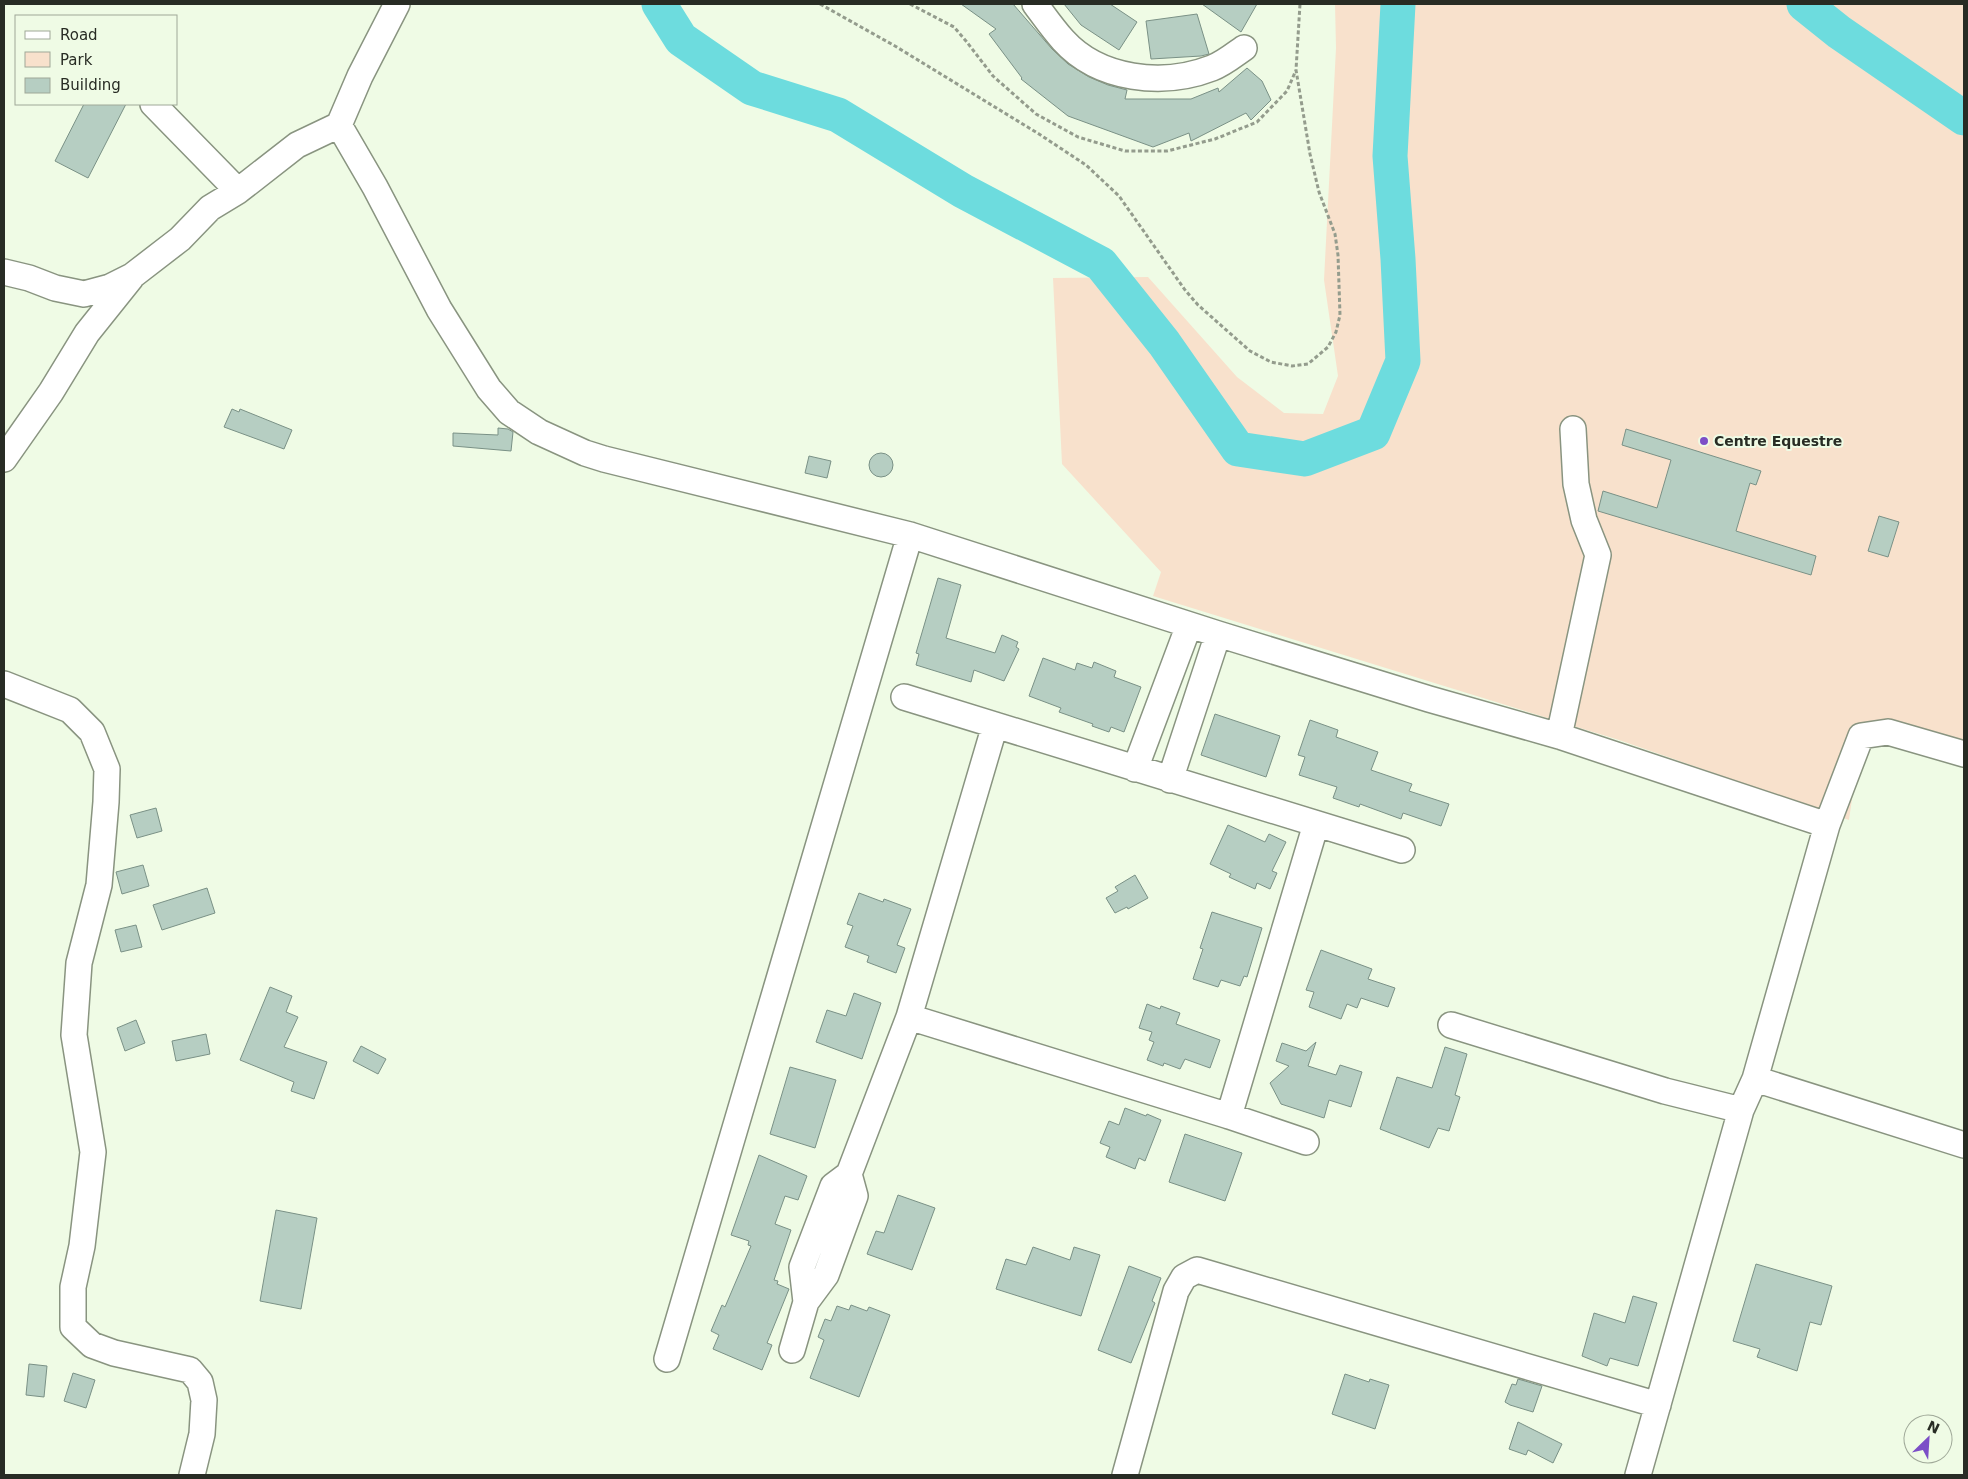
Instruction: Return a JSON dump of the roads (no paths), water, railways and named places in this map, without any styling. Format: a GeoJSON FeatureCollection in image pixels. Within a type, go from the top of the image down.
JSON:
{"type":"FeatureCollection","features":[{"type":"Feature","properties":{"kind":"street"},"geometry":{"type":"LineString","coordinates":[[4,272],[29,278],[55,288],[84,294],[110,287],[132,276],[180,239],[210,208],[238,191],[297,145],[339,125],[360,76],[397,4]]}},
{"type":"Feature","properties":{"kind":"street"},"geometry":{"type":"LineString","coordinates":[[1035,4],[1063,41],[1088,61],[1110,71],[1139,77],[1177,77],[1212,68],[1244,48]]}},
{"type":"Feature","properties":{"kind":"street"},"geometry":{"type":"LineString","coordinates":[[154,105],[238,191]]}},
{"type":"Feature","properties":{"kind":"street"},"geometry":{"type":"LineString","coordinates":[[339,125],[376,187],[439,309],[489,389],[509,412],[539,432],[585,453],[604,459],[910,535],[1218,634],[1429,699],[1559,736],[1827,825]]}},
{"type":"Feature","properties":{"kind":"street"},"geometry":{"type":"LineString","coordinates":[[4,459],[51,392],[87,333],[132,276]]}},
{"type":"Feature","properties":{"kind":"street"},"geometry":{"type":"LineString","coordinates":[[1559,736],[1598,555],[1584,520],[1576,484],[1572,429]]}},
{"type":"Feature","properties":{"kind":"street"},"geometry":{"type":"LineString","coordinates":[[667,1359],[910,535]]}},
{"type":"Feature","properties":{"kind":"street"},"geometry":{"type":"LineString","coordinates":[[1135,769],[1189,625]]}},
{"type":"Feature","properties":{"kind":"street"},"geometry":{"type":"LineString","coordinates":[[1170,780],[1218,634]]}},
{"type":"Feature","properties":{"kind":"street"},"geometry":{"type":"LineString","coordinates":[[4,684],[70,710],[92,732],[106,769],[106,802],[99,884],[79,963],[74,1035],[93,1152],[82,1246],[72,1287],[73,1327],[92,1345],[114,1353],[190,1370],[200,1382],[204,1400],[202,1434],[192,1475]]}},
{"type":"Feature","properties":{"kind":"street"},"geometry":{"type":"LineString","coordinates":[[904,697],[1402,850]]}},
{"type":"Feature","properties":{"kind":"street"},"geometry":{"type":"LineString","coordinates":[[792,1350],[806,1302],[802,1267],[833,1186],[849,1174],[909,1017],[995,726]]}},
{"type":"Feature","properties":{"kind":"street"},"geometry":{"type":"LineString","coordinates":[[1638,1475],[1742,1110],[1755,1079],[1827,825],[1861,736],[1888,732],[1964,754]]}},
{"type":"Feature","properties":{"kind":"street"},"geometry":{"type":"LineString","coordinates":[[1229,1116],[1316,824]]}},
{"type":"Feature","properties":{"kind":"street"},"geometry":{"type":"LineString","coordinates":[[909,1017],[1229,1116],[1306,1142]]}},
{"type":"Feature","properties":{"kind":"street"},"geometry":{"type":"LineString","coordinates":[[1451,1025],[1665,1091],[1742,1110]]}},
{"type":"Feature","properties":{"kind":"street"},"geometry":{"type":"LineString","coordinates":[[1755,1079],[1964,1145]]}},
{"type":"Feature","properties":{"kind":"street"},"geometry":{"type":"LineString","coordinates":[[1125,1475],[1176,1291],[1184,1277],[1197,1270],[1658,1405]]}},
{"type":"Feature","properties":{"kind":"waterway"},"geometry":{"type":"LineString","coordinates":[[659,4],[681,39],[752,88],[838,115],[963,191],[1101,264],[1164,343],[1238,449],[1305,459],[1373,433],[1403,361],[1390,156],[1398,4]]}},
{"type":"Feature","properties":{"kind":"waterway"},"geometry":{"type":"LineString","coordinates":[[1804,4],[1839,32],[1964,118]]}},
{"type":"Feature","properties":{"kind":"place","name":"Centre Equestre"},"geometry":{"type":"Point","coordinates":[1704,441]}}]}
